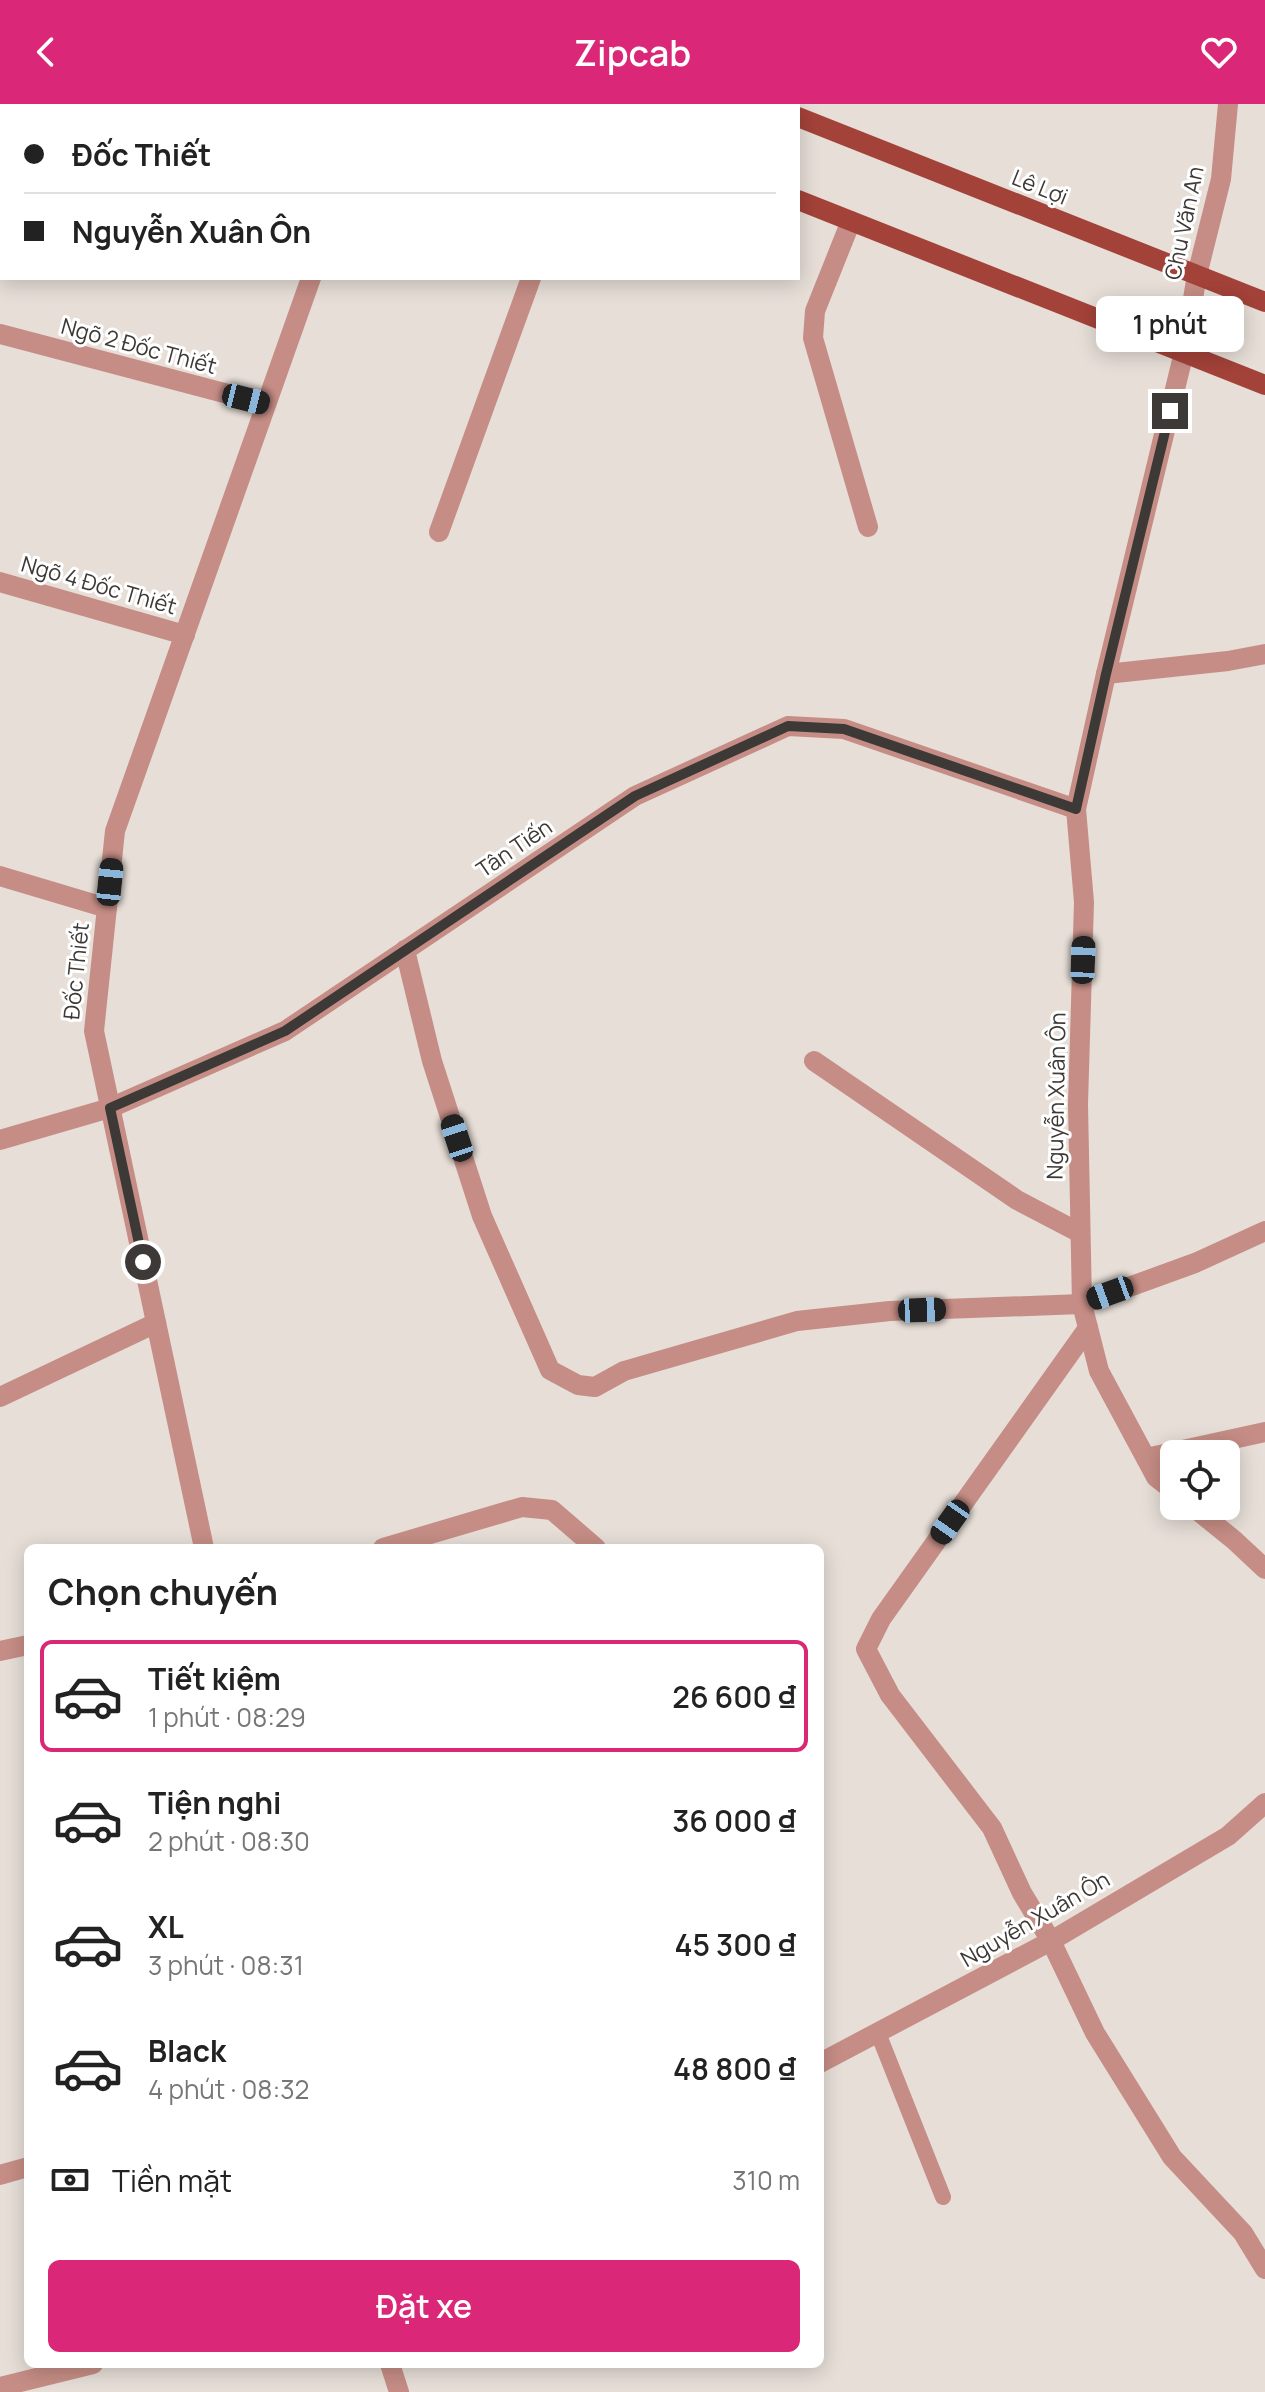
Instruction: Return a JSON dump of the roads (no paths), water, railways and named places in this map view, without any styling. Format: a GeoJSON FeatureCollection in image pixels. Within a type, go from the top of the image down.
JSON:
{"type":"FeatureCollection","features":[{"type":"Feature","properties":{"kind":"main road","name":"Lê Lợi"},"geometry":{"type":"LineString","coordinates":[[800,118],[1265,302]]}},
{"type":"Feature","properties":{"kind":"main road"},"geometry":{"type":"LineString","coordinates":[[800,201],[1265,385]]}},
{"type":"Feature","properties":{"kind":"street","name":"Chu Văn An"},"geometry":{"type":"LineString","coordinates":[[1184,352],[1197,275],[1221,179],[1228,104]]}},
{"type":"Feature","properties":{"kind":"street"},"geometry":{"type":"LineString","coordinates":[[851,221],[815,311],[813,338],[868,527]]}},
{"type":"Feature","properties":{"kind":"street","name":"Đốc Thiết"},"geometry":{"type":"LineString","coordinates":[[203,1544],[94,1031],[115,831],[310,280]]}},
{"type":"Feature","properties":{"kind":"street"},"geometry":{"type":"LineString","coordinates":[[439,532],[530,280]]}},
{"type":"Feature","properties":{"kind":"street","name":"Ngõ 2 Đốc Thiết"},"geometry":{"type":"LineString","coordinates":[[0,334],[266,404]]}},
{"type":"Feature","properties":{"kind":"street","name":"Nguyễn Xuân Ôn"},"geometry":{"type":"LineString","coordinates":[[1160,1480],[1099,1371],[1082,1304],[1078,1104],[1084,902],[1076,809],[1184,352]]}},
{"type":"Feature","properties":{"kind":"street","name":"Ngõ 4 Đốc Thiết"},"geometry":{"type":"LineString","coordinates":[[0,582],[185,635]]}},
{"type":"Feature","properties":{"kind":"street"},"geometry":{"type":"LineString","coordinates":[[1106,674],[1265,654]]}},
{"type":"Feature","properties":{"kind":"street","name":"Tân Tiến"},"geometry":{"type":"LineString","coordinates":[[0,1140],[110,1108],[285,1031],[635,796],[788,726],[844,729],[1076,809]]}},
{"type":"Feature","properties":{"kind":"street"},"geometry":{"type":"LineString","coordinates":[[0,876],[107,908]]}},
{"type":"Feature","properties":{"kind":"street"},"geometry":{"type":"LineString","coordinates":[[405,950],[432,1061],[482,1216],[550,1370],[578,1385],[595,1387],[624,1371],[797,1321],[890,1311],[1082,1304],[1195,1263],[1265,1231]]}},
{"type":"Feature","properties":{"kind":"street"},"geometry":{"type":"LineString","coordinates":[[814,1061],[1017,1200],[1080,1233]]}},
{"type":"Feature","properties":{"kind":"street"},"geometry":{"type":"LineString","coordinates":[[0,1397],[156,1323]]}},
{"type":"Feature","properties":{"kind":"street"},"geometry":{"type":"LineString","coordinates":[[1088,1328],[881,1619],[866,1649],[890,1695],[992,1828],[1095,2033],[1172,2157],[1243,2233],[1265,2269]]}},
{"type":"Feature","properties":{"kind":"street"},"geometry":{"type":"LineString","coordinates":[[1146,1458],[1265,1432]]}},
{"type":"Feature","properties":{"kind":"street"},"geometry":{"type":"LineString","coordinates":[[397,1544],[522,1507],[552,1510],[591,1544]]}},
{"type":"Feature","properties":{"kind":"street"},"geometry":{"type":"LineString","coordinates":[[1209,1520],[1265,1569]]}},
{"type":"Feature","properties":{"kind":"street"},"geometry":{"type":"LineString","coordinates":[[0,1651],[24,1646]]}},
{"type":"Feature","properties":{"kind":"street","name":"Nguyễn Xuân Ôn"},"geometry":{"type":"LineString","coordinates":[[824,2061],[1051,1941],[1228,1836],[1265,1803]]}},
{"type":"Feature","properties":{"kind":"street"},"geometry":{"type":"LineString","coordinates":[[0,2175],[24,2168]]}},
{"type":"Feature","properties":{"kind":"street"},"geometry":{"type":"LineString","coordinates":[[0,2387],[31,2386],[82,2368]]}},
{"type":"Feature","properties":{"kind":"street"},"geometry":{"type":"LineString","coordinates":[[391,2368],[399,2392]]}},
{"type":"Feature","properties":{"kind":"lane"},"geometry":{"type":"LineString","coordinates":[[878,2033],[943,2197]]}}]}
